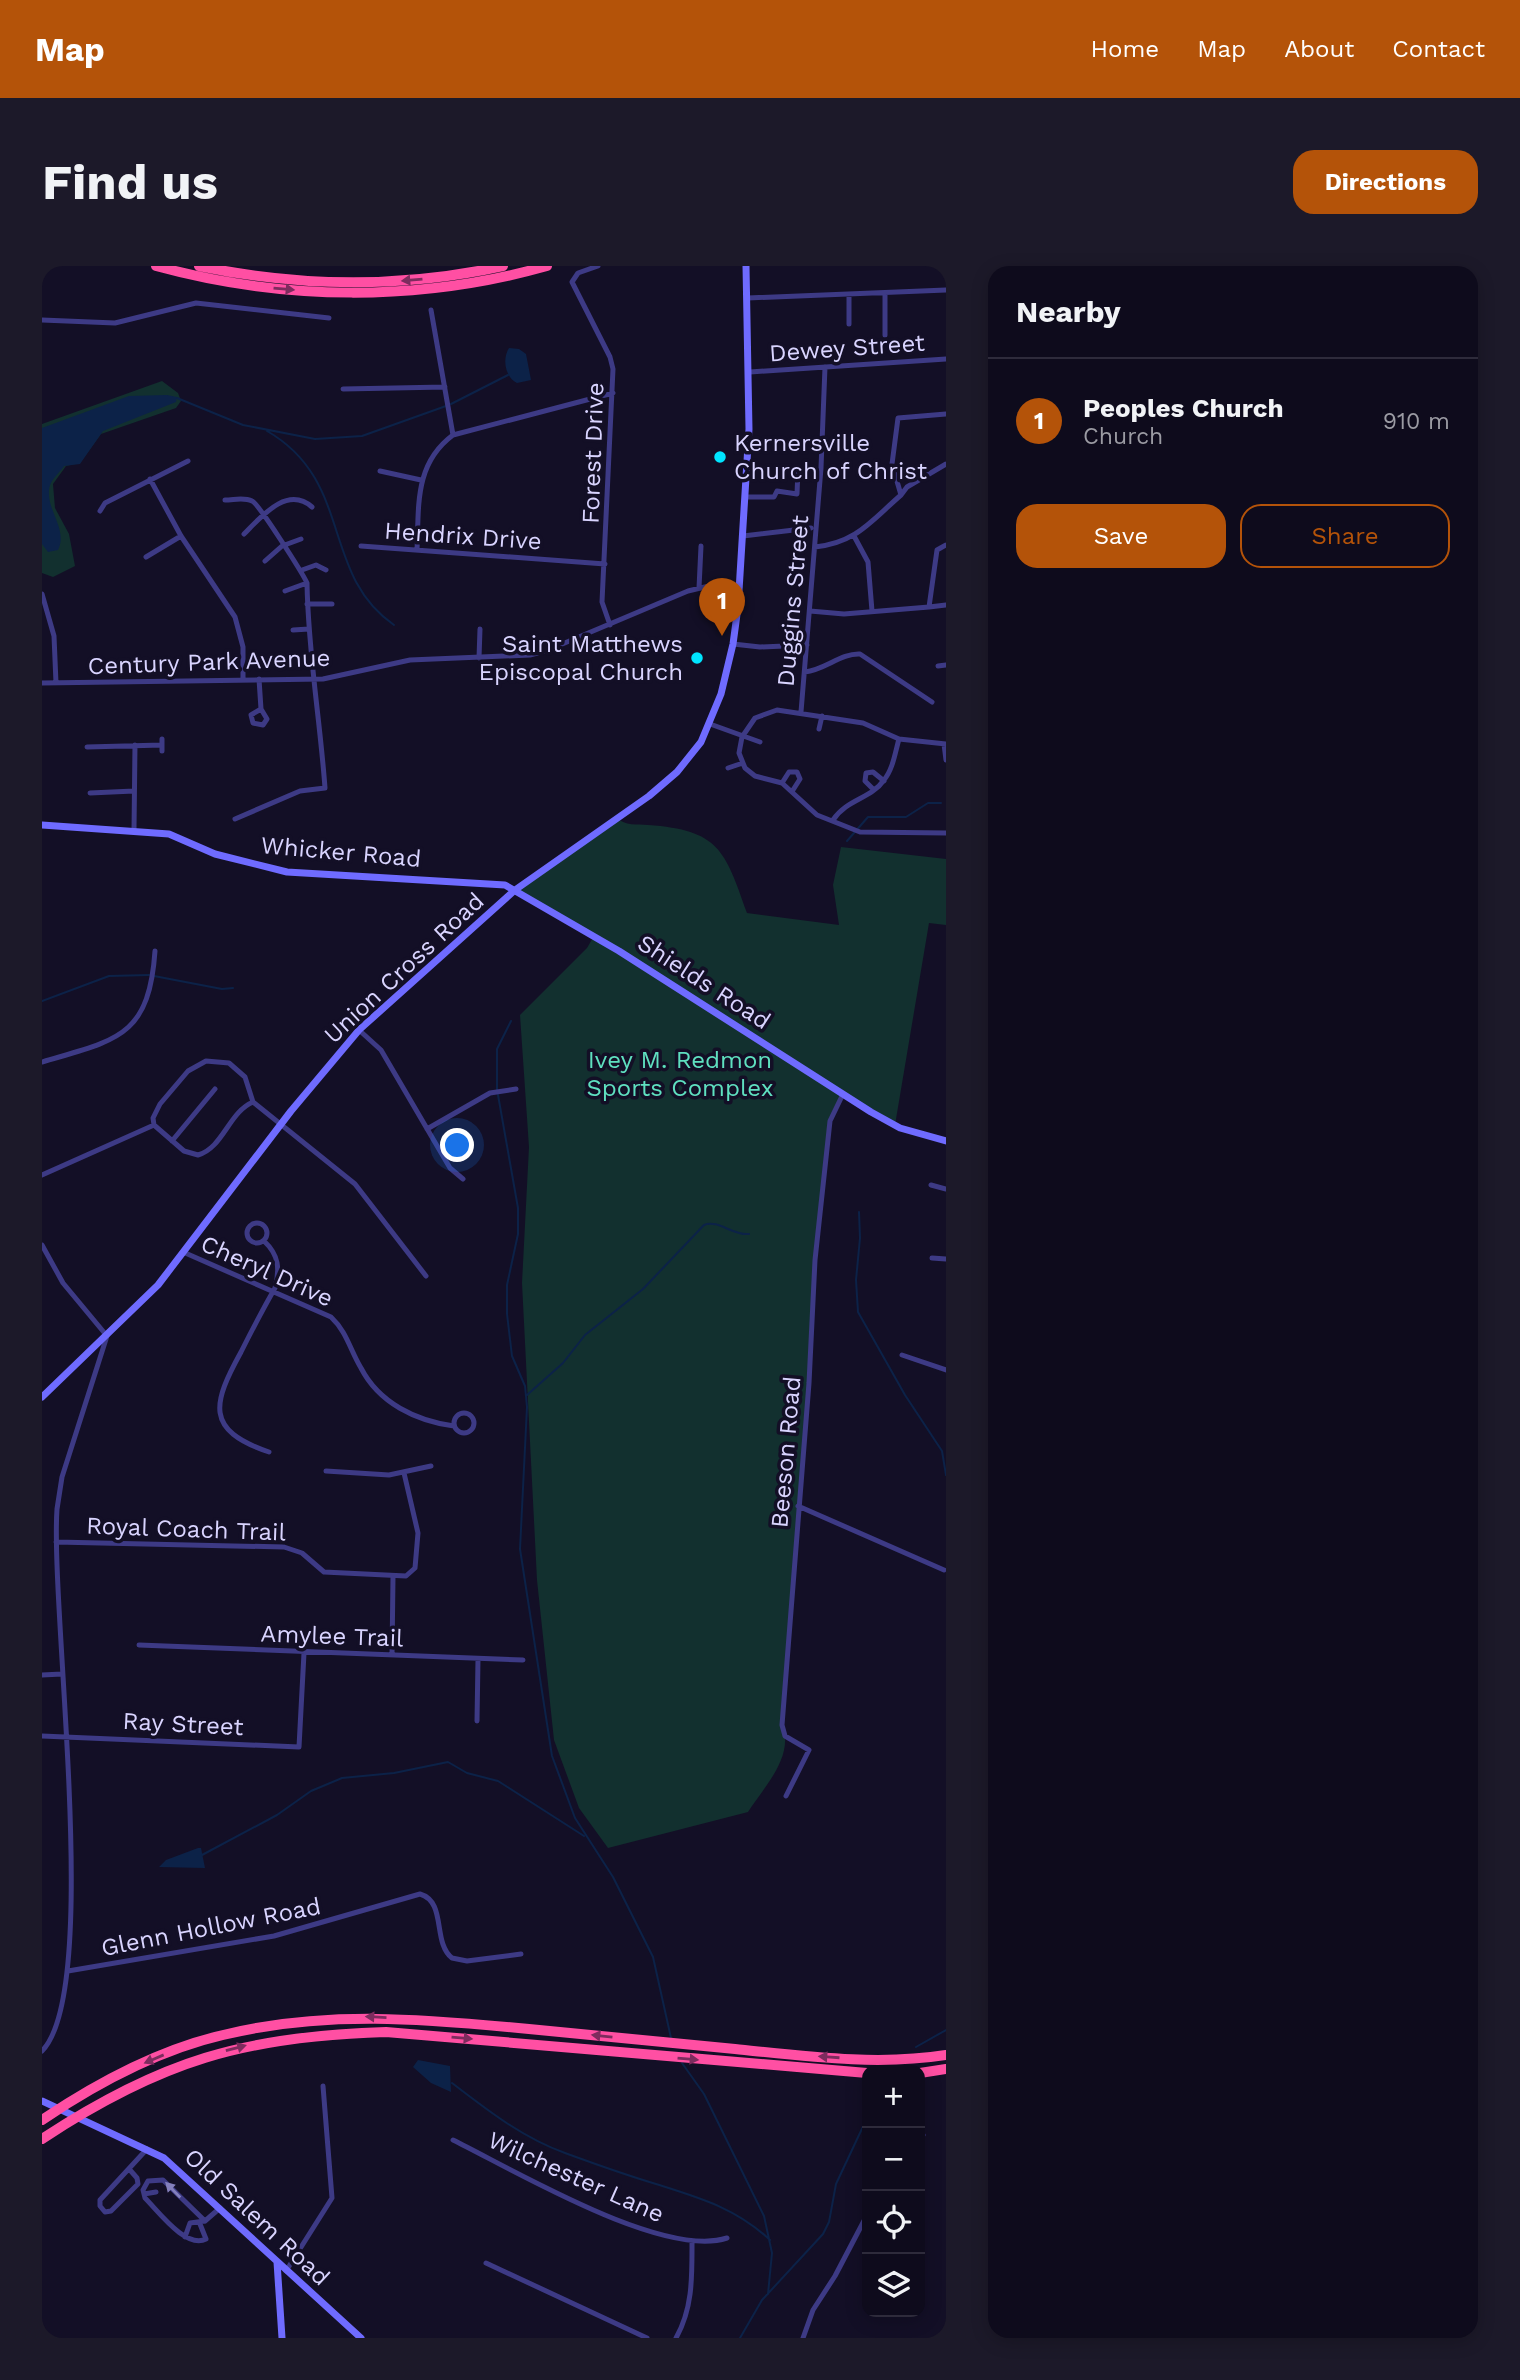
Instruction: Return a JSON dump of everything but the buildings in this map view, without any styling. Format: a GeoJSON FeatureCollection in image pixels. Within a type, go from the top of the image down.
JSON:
{"type":"FeatureCollection","features":[{"type":"Feature","properties":{"kind":"highway"},"geometry":{"type":"LineString","coordinates":[[156,266],[262,287],[355,293],[448,286],[547,266]]}},
{"type":"Feature","properties":{"kind":"highway"},"geometry":{"type":"LineString","coordinates":[[199,266],[264,277],[378,282],[447,276],[503,266]]}},
{"type":"Feature","properties":{"kind":"highway"},"geometry":{"type":"LineString","coordinates":[[221,266],[264,277]]}},
{"type":"Feature","properties":{"kind":"highway"},"geometry":{"type":"LineString","coordinates":[[42,2120],[94,2087],[156,2057],[221,2035],[289,2022],[359,2017],[433,2020],[808,2056],[868,2060],[946,2055]]}},
{"type":"Feature","properties":{"kind":"highway"},"geometry":{"type":"LineString","coordinates":[[42,2139],[105,2098],[173,2067],[243,2046],[313,2034],[386,2032],[842,2074],[862,2073]]}},
{"type":"Feature","properties":{"kind":"highway"},"geometry":{"type":"LineString","coordinates":[[925,2072],[946,2069]]}},
{"type":"Feature","properties":{"kind":"street","name":"Forest Drive"},"geometry":{"type":"LineString","coordinates":[[598,266],[578,273],[572,282],[610,356],[613,393],[602,609],[610,625]]}},
{"type":"Feature","properties":{"kind":"street","name":"Union Cross Road"},"geometry":{"type":"LineString","coordinates":[[42,1397],[158,1285],[282,1124],[359,1030],[515,890],[649,796],[690,758],[710,724],[733,645],[740,587],[750,372],[746,266]]}},
{"type":"Feature","properties":{"kind":"street"},"geometry":{"type":"LineString","coordinates":[[748,298],[946,290]]}},
{"type":"Feature","properties":{"kind":"street"},"geometry":{"type":"LineString","coordinates":[[884,294],[885,335]]}},
{"type":"Feature","properties":{"kind":"street"},"geometry":{"type":"LineString","coordinates":[[849,295],[849,324]]}},
{"type":"Feature","properties":{"kind":"street"},"geometry":{"type":"LineString","coordinates":[[42,320],[115,323],[196,303],[329,318]]}},
{"type":"Feature","properties":{"kind":"street"},"geometry":{"type":"LineString","coordinates":[[431,310],[453,435]]}},
{"type":"Feature","properties":{"kind":"street","name":"Dewey Street"},"geometry":{"type":"LineString","coordinates":[[750,372],[946,359]]}},
{"type":"Feature","properties":{"kind":"street","name":"Duggins Street"},"geometry":{"type":"LineString","coordinates":[[801,712],[815,547],[825,367]]}},
{"type":"Feature","properties":{"kind":"street"},"geometry":{"type":"LineString","coordinates":[[343,389],[445,387]]}},
{"type":"Feature","properties":{"kind":"street"},"geometry":{"type":"LineString","coordinates":[[417,550],[421,480],[434,452],[453,435],[613,393]]}},
{"type":"Feature","properties":{"kind":"street"},"geometry":{"type":"LineString","coordinates":[[901,495],[892,464],[898,418],[946,414]]}},
{"type":"Feature","properties":{"kind":"street"},"geometry":{"type":"LineString","coordinates":[[100,511],[105,503],[188,461]]}},
{"type":"Feature","properties":{"kind":"street"},"geometry":{"type":"LineString","coordinates":[[815,547],[838,544],[854,536],[907,487],[946,464]]}},
{"type":"Feature","properties":{"kind":"street"},"geometry":{"type":"LineString","coordinates":[[745,497],[774,497],[777,491],[797,494],[798,470]]}},
{"type":"Feature","properties":{"kind":"street"},"geometry":{"type":"LineString","coordinates":[[380,471],[421,480]]}},
{"type":"Feature","properties":{"kind":"street"},"geometry":{"type":"LineString","coordinates":[[150,480],[181,536],[235,617],[243,647],[243,679]]}},
{"type":"Feature","properties":{"kind":"street"},"geometry":{"type":"LineString","coordinates":[[225,500],[250,500],[264,514],[282,546],[302,570],[307,583],[312,678],[321,730],[326,788],[300,792],[234,819]]}},
{"type":"Feature","properties":{"kind":"street"},"geometry":{"type":"LineString","coordinates":[[244,534],[279,503],[303,501],[312,508]]}},
{"type":"Feature","properties":{"kind":"street"},"geometry":{"type":"LineString","coordinates":[[743,536],[811,528]]}},
{"type":"Feature","properties":{"kind":"street"},"geometry":{"type":"LineString","coordinates":[[146,558],[181,536]]}},
{"type":"Feature","properties":{"kind":"street"},"geometry":{"type":"LineString","coordinates":[[854,536],[868,562],[872,611]]}},
{"type":"Feature","properties":{"kind":"street"},"geometry":{"type":"LineString","coordinates":[[265,561],[282,546],[301,539]]}},
{"type":"Feature","properties":{"kind":"street"},"geometry":{"type":"LineString","coordinates":[[929,607],[937,550],[946,545]]}},
{"type":"Feature","properties":{"kind":"street","name":"Hendrix Drive"},"geometry":{"type":"LineString","coordinates":[[361,546],[605,564]]}},
{"type":"Feature","properties":{"kind":"street"},"geometry":{"type":"LineString","coordinates":[[699,588],[701,546]]}},
{"type":"Feature","properties":{"kind":"street"},"geometry":{"type":"LineString","coordinates":[[302,570],[314,565],[326,570]]}},
{"type":"Feature","properties":{"kind":"street"},"geometry":{"type":"LineString","coordinates":[[285,592],[307,583]]}},
{"type":"Feature","properties":{"kind":"street","name":"Century Park Avenue"},"geometry":{"type":"LineString","coordinates":[[42,683],[334,678],[410,660],[530,655],[699,588],[740,587]]}},
{"type":"Feature","properties":{"kind":"street"},"geometry":{"type":"LineString","coordinates":[[42,594],[54,636],[56,683]]}},
{"type":"Feature","properties":{"kind":"street"},"geometry":{"type":"LineString","coordinates":[[307,604],[332,604]]}},
{"type":"Feature","properties":{"kind":"street"},"geometry":{"type":"LineString","coordinates":[[810,611],[835,614],[946,605]]}},
{"type":"Feature","properties":{"kind":"street"},"geometry":{"type":"LineString","coordinates":[[293,630],[309,629]]}},
{"type":"Feature","properties":{"kind":"street"},"geometry":{"type":"LineString","coordinates":[[479,658],[480,629]]}},
{"type":"Feature","properties":{"kind":"street"},"geometry":{"type":"LineString","coordinates":[[733,645],[760,648],[807,645]]}},
{"type":"Feature","properties":{"kind":"street"},"geometry":{"type":"LineString","coordinates":[[805,672],[820,670],[846,656],[860,654],[932,702]]}},
{"type":"Feature","properties":{"kind":"street"},"geometry":{"type":"LineString","coordinates":[[938,666],[946,665]]}},
{"type":"Feature","properties":{"kind":"street"},"geometry":{"type":"LineString","coordinates":[[259,679],[261,709]]}},
{"type":"Feature","properties":{"kind":"street"},"geometry":{"type":"LineString","coordinates":[[946,760],[945,744],[899,739],[863,723],[777,710],[761,714],[742,737],[739,753],[743,763],[755,776],[782,783],[793,790],[812,812],[868,834],[925,831],[946,833]]}},
{"type":"Feature","properties":{"kind":"street"},"geometry":{"type":"LineString","coordinates":[[819,729],[822,716]]}},
{"type":"Feature","properties":{"kind":"street"},"geometry":{"type":"LineString","coordinates":[[710,724],[760,742]]}},
{"type":"Feature","properties":{"kind":"street"},"geometry":{"type":"LineString","coordinates":[[833,820],[852,801],[874,790],[884,780],[899,739]]}},
{"type":"Feature","properties":{"kind":"street"},"geometry":{"type":"LineString","coordinates":[[87,747],[162,745]]}},
{"type":"Feature","properties":{"kind":"street"},"geometry":{"type":"LineString","coordinates":[[134,830],[135,746]]}},
{"type":"Feature","properties":{"kind":"street"},"geometry":{"type":"LineString","coordinates":[[728,768],[743,763]]}},
{"type":"Feature","properties":{"kind":"street"},"geometry":{"type":"LineString","coordinates":[[782,783],[789,772],[797,772],[800,779],[793,790]]}},
{"type":"Feature","properties":{"kind":"street"},"geometry":{"type":"LineString","coordinates":[[874,790],[864,781],[866,773],[873,772],[884,780]]}},
{"type":"Feature","properties":{"kind":"street"},"geometry":{"type":"LineString","coordinates":[[90,793],[134,792]]}},
{"type":"Feature","properties":{"kind":"street","name":"Whicker Road"},"geometry":{"type":"LineString","coordinates":[[42,825],[169,834],[215,855],[286,872],[488,883],[515,890]]}},
{"type":"Feature","properties":{"kind":"street","name":"Shields Road"},"geometry":{"type":"LineString","coordinates":[[515,890],[619,951],[900,1128],[946,1141]]}},
{"type":"Feature","properties":{"kind":"street"},"geometry":{"type":"LineString","coordinates":[[42,1062],[100,1044],[123,1032],[136,1021],[149,995],[155,951]]}},
{"type":"Feature","properties":{"kind":"street"},"geometry":{"type":"LineString","coordinates":[[359,1030],[381,1051],[450,1168],[463,1180]]}},
{"type":"Feature","properties":{"kind":"street"},"geometry":{"type":"LineString","coordinates":[[154,1125],[155,1113],[188,1071],[206,1061],[229,1063],[239,1070],[249,1085],[253,1102],[355,1184],[426,1276]]}},
{"type":"Feature","properties":{"kind":"street"},"geometry":{"type":"LineString","coordinates":[[427,1129],[490,1093],[516,1089]]}},
{"type":"Feature","properties":{"kind":"street"},"geometry":{"type":"LineString","coordinates":[[172,1141],[215,1090]]}},
{"type":"Feature","properties":{"kind":"street","name":"Beeson Road"},"geometry":{"type":"LineString","coordinates":[[786,1796],[809,1750],[785,1736],[782,1725],[824,1168],[830,1121],[843,1094]]}},
{"type":"Feature","properties":{"kind":"street"},"geometry":{"type":"LineString","coordinates":[[154,1125],[190,1154],[205,1153],[239,1112],[253,1102]]}},
{"type":"Feature","properties":{"kind":"street"},"geometry":{"type":"LineString","coordinates":[[42,1175],[154,1125]]}},
{"type":"Feature","properties":{"kind":"street"},"geometry":{"type":"LineString","coordinates":[[931,1185],[946,1189]]}},
{"type":"Feature","properties":{"kind":"street"},"geometry":{"type":"LineString","coordinates":[[264,1241],[272,1249],[279,1274],[219,1398],[221,1413],[232,1434],[247,1444],[269,1452]]}},
{"type":"Feature","properties":{"kind":"street"},"geometry":{"type":"LineString","coordinates":[[42,1245],[62,1283],[107,1336],[62,1477],[57,1509],[56,1542],[71,1829],[68,1971],[64,2006],[58,2028],[42,2051]]}},
{"type":"Feature","properties":{"kind":"street","name":"Cheryl Drive"},"geometry":{"type":"LineString","coordinates":[[183,1252],[317,1309],[335,1321],[345,1332],[370,1383],[386,1400],[417,1416],[454,1426]]}},
{"type":"Feature","properties":{"kind":"street"},"geometry":{"type":"LineString","coordinates":[[932,1258],[946,1259]]}},
{"type":"Feature","properties":{"kind":"street"},"geometry":{"type":"LineString","coordinates":[[902,1356],[946,1370]]}},
{"type":"Feature","properties":{"kind":"street"},"geometry":{"type":"LineString","coordinates":[[326,1471],[404,1473],[431,1466]]}},
{"type":"Feature","properties":{"kind":"street"},"geometry":{"type":"LineString","coordinates":[[393,1655],[393,1577],[412,1574],[417,1555],[416,1521],[404,1473]]}},
{"type":"Feature","properties":{"kind":"street"},"geometry":{"type":"LineString","coordinates":[[798,1506],[944,1570]]}},
{"type":"Feature","properties":{"kind":"street","name":"Royal Coach Trail"},"geometry":{"type":"LineString","coordinates":[[56,1542],[284,1547],[302,1553],[324,1572],[393,1577]]}},
{"type":"Feature","properties":{"kind":"street","name":"Amylee Trail"},"geometry":{"type":"LineString","coordinates":[[139,1644],[304,1653],[523,1660]]}},
{"type":"Feature","properties":{"kind":"street","name":"Ray Street"},"geometry":{"type":"LineString","coordinates":[[42,1736],[299,1747],[304,1653]]}},
{"type":"Feature","properties":{"kind":"street"},"geometry":{"type":"LineString","coordinates":[[477,1721],[478,1659]]}},
{"type":"Feature","properties":{"kind":"street"},"geometry":{"type":"LineString","coordinates":[[42,1675],[62,1674]]}},
{"type":"Feature","properties":{"kind":"street","name":"Glenn Hollow Road"},"geometry":{"type":"LineString","coordinates":[[68,1971],[274,1936],[420,1894],[434,1905],[442,1945],[452,1958],[467,1961],[521,1954]]}},
{"type":"Feature","properties":{"kind":"street"},"geometry":{"type":"LineString","coordinates":[[286,2271],[332,2197],[323,2086]]}},
{"type":"Feature","properties":{"kind":"street","name":"Old Salem Road"},"geometry":{"type":"LineString","coordinates":[[43,2101],[147,2149],[179,2170],[361,2338]]}},
{"type":"Feature","properties":{"kind":"street","name":"Wilchester Lane"},"geometry":{"type":"LineString","coordinates":[[453,2140],[607,2215],[671,2238],[692,2242],[727,2238]]}},
{"type":"Feature","properties":{"kind":"street"},"geometry":{"type":"LineString","coordinates":[[130,2170],[137,2178],[138,2184],[111,2211],[105,2212],[100,2206],[100,2200],[147,2149]]}},
{"type":"Feature","properties":{"kind":"street"},"geometry":{"type":"LineString","coordinates":[[163,2180],[203,2223],[206,2239],[194,2241],[185,2237],[144,2194],[148,2181],[163,2180]]}},
{"type":"Feature","properties":{"kind":"street"},"geometry":{"type":"LineString","coordinates":[[144,2194],[156,2192]]}},
{"type":"Feature","properties":{"kind":"street"},"geometry":{"type":"LineString","coordinates":[[185,2237],[190,2223],[203,2223],[220,2207]]}},
{"type":"Feature","properties":{"kind":"street"},"geometry":{"type":"LineString","coordinates":[[803,2338],[813,2310],[835,2276],[862,2225]]}},
{"type":"Feature","properties":{"kind":"street"},"geometry":{"type":"LineString","coordinates":[[676,2338],[683,2326],[691,2294],[692,2242]]}},
{"type":"Feature","properties":{"kind":"street"},"geometry":{"type":"LineString","coordinates":[[277,2262],[275,2274],[282,2338]]}},
{"type":"Feature","properties":{"kind":"street"},"geometry":{"type":"LineString","coordinates":[[485,2263],[647,2338]]}},
{"type":"Feature","properties":{"kind":"green space"},"geometry":{"type":"Polygon","coordinates":[[[162,381],[178,393],[181,401],[176,408],[101,434],[80,463],[66,466],[53,484],[55,508],[69,534],[75,566],[53,577],[42,573],[42,424],[162,381]]]}},
{"type":"Feature","properties":{"kind":"green space","name":"Ivey M. Redmon Sports Complex"},"geometry":{"type":"Polygon","coordinates":[[[617,818],[627,823],[672,828],[705,838],[725,859],[747,913],[839,925],[833,885],[841,847],[946,859],[946,925],[929,923],[895,1125],[843,1094],[830,1121],[815,1260],[809,1383],[782,1725],[785,1737],[781,1760],[748,1812],[608,1848],[579,1808],[554,1740],[537,1580],[522,1283],[529,1147],[520,1015],[587,948],[594,936],[515,890],[617,818]]]}},
{"type":"Feature","properties":{"kind":"water"},"geometry":{"type":"Polygon","coordinates":[[[509,348],[519,349],[526,354],[531,380],[517,383],[510,377],[505,362],[509,348]]]}},
{"type":"Feature","properties":{"kind":"water"},"geometry":{"type":"Polygon","coordinates":[[[129,396],[177,397],[176,402],[103,431],[80,464],[64,466],[53,480],[49,498],[61,535],[58,550],[48,552],[42,544],[42,428],[129,396]]]}},
{"type":"Feature","properties":{"kind":"water"},"geometry":{"type":"Polygon","coordinates":[[[201,1848],[205,1868],[159,1867],[166,1860],[201,1848]]]}},
{"type":"Feature","properties":{"kind":"water"},"geometry":{"type":"Polygon","coordinates":[[[418,2060],[450,2066],[451,2092],[431,2083],[413,2067],[418,2060]]]}},
{"type":"Feature","properties":{"kind":"waterway"},"geometry":{"type":"LineString","coordinates":[[451,404],[508,375]]}},
{"type":"Feature","properties":{"kind":"waterway"},"geometry":{"type":"LineString","coordinates":[[177,398],[243,425],[315,439],[362,436],[446,406]]}},
{"type":"Feature","properties":{"kind":"waterway"},"geometry":{"type":"LineString","coordinates":[[267,431],[294,452],[313,475],[326,501],[355,580],[371,604],[394,625]]}},
{"type":"Feature","properties":{"kind":"waterway"},"geometry":{"type":"LineString","coordinates":[[847,841],[868,817],[906,817],[928,803],[941,803]]}},
{"type":"Feature","properties":{"kind":"waterway"},"geometry":{"type":"LineString","coordinates":[[42,1001],[109,976],[149,975]]}},
{"type":"Feature","properties":{"kind":"waterway"},"geometry":{"type":"LineString","coordinates":[[154,976],[222,989],[233,988]]}},
{"type":"Feature","properties":{"kind":"waterway"},"geometry":{"type":"LineString","coordinates":[[497,1090],[497,1049],[511,1021]]}},
{"type":"Feature","properties":{"kind":"waterway"},"geometry":{"type":"LineString","coordinates":[[498,1095],[518,1208],[518,1234],[507,1285],[507,1314],[512,1356],[525,1386],[527,1407],[520,1549],[552,1756],[575,1818],[613,1877],[653,1957],[671,2038]]}},
{"type":"Feature","properties":{"kind":"waterway"},"geometry":{"type":"LineString","coordinates":[[859,1212],[860,1238],[856,1280],[858,1312],[905,1395],[942,1451],[946,1475]]}},
{"type":"Feature","properties":{"kind":"waterway"},"geometry":{"type":"LineString","coordinates":[[527,1395],[563,1363],[585,1335],[643,1289],[704,1225],[715,1224],[737,1233],[749,1234]]}},
{"type":"Feature","properties":{"kind":"waterway"},"geometry":{"type":"LineString","coordinates":[[202,1855],[277,1815],[311,1791],[342,1778],[394,1773],[448,1762],[467,1773],[498,1781],[584,1836]]}},
{"type":"Feature","properties":{"kind":"waterway"},"geometry":{"type":"LineString","coordinates":[[916,2047],[946,2030]]}},
{"type":"Feature","properties":{"kind":"waterway"},"geometry":{"type":"LineString","coordinates":[[682,2063],[704,2094],[764,2216],[772,2253],[768,2294]]}},
{"type":"Feature","properties":{"kind":"waterway"},"geometry":{"type":"LineString","coordinates":[[452,2083],[535,2140],[576,2157],[717,2205],[744,2220],[770,2240]]}},
{"type":"Feature","properties":{"kind":"waterway"},"geometry":{"type":"LineString","coordinates":[[740,2338],[762,2300],[823,2234],[829,2222],[836,2184],[862,2128]]}},
{"type":"Feature","properties":{"kind":"place","name":"Kernersville Church of Christ"},"geometry":{"type":"Point","coordinates":[720,457]}},
{"type":"Feature","properties":{"kind":"place","name":"Peoples Church"},"geometry":{"type":"Point","coordinates":[722,636]}},
{"type":"Feature","properties":{"kind":"place","name":"Saint Matthews Episcopal Church"},"geometry":{"type":"Point","coordinates":[697,658]}}]}
